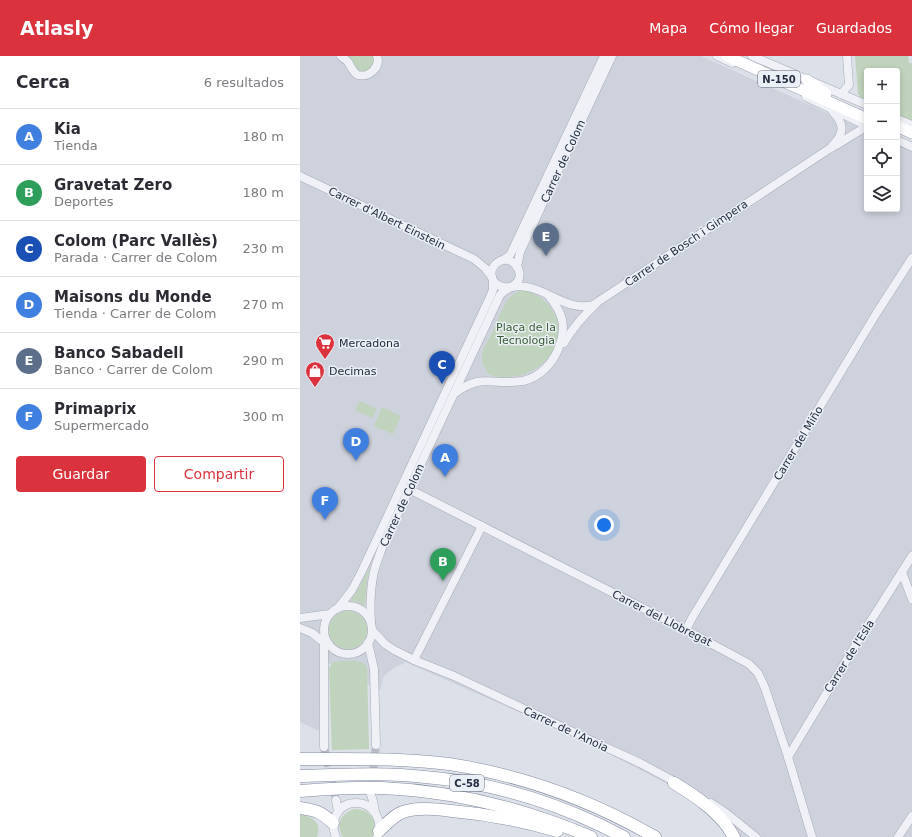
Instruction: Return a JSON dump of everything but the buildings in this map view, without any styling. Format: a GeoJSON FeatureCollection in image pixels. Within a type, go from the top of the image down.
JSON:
{"type":"FeatureCollection","features":[{"type":"Feature","properties":{"kind":"highway","name":"C-58"},"geometry":{"type":"LineString","coordinates":[[300,759],[377,759],[449,764],[473,769],[538,785],[568,796],[606,812],[655,837]]}},
{"type":"Feature","properties":{"kind":"highway","name":"C-58"},"geometry":{"type":"LineString","coordinates":[[300,776],[377,774],[424,776],[471,783],[548,804],[587,819],[624,837]]}},
{"type":"Feature","properties":{"kind":"highway"},"geometry":{"type":"LineString","coordinates":[[674,783],[705,804],[724,822],[734,837]]}},
{"type":"Feature","properties":{"kind":"highway"},"geometry":{"type":"LineString","coordinates":[[300,791],[362,788],[397,789],[441,794],[485,802],[527,813],[591,837]]}},
{"type":"Feature","properties":{"kind":"highway"},"geometry":{"type":"LineString","coordinates":[[300,808],[320,812],[335,825]]}},
{"type":"Feature","properties":{"kind":"highway"},"geometry":{"type":"LineString","coordinates":[[378,835],[398,814],[429,809],[472,813],[512,820],[573,837]]}},
{"type":"Feature","properties":{"kind":"highway"},"geometry":{"type":"LineString","coordinates":[[643,830],[661,837]]}},
{"type":"Feature","properties":{"kind":"main road","name":"N-150"},"geometry":{"type":"LineString","coordinates":[[727,56],[864,118]]}},
{"type":"Feature","properties":{"kind":"main road","name":"N-150"},"geometry":{"type":"LineString","coordinates":[[739,56],[829,102],[864,112]]}},
{"type":"Feature","properties":{"kind":"main road"},"geometry":{"type":"LineString","coordinates":[[807,80],[829,102]]}},
{"type":"Feature","properties":{"kind":"main road"},"geometry":{"type":"LineString","coordinates":[[807,98],[829,102]]}},
{"type":"Feature","properties":{"kind":"main road"},"geometry":{"type":"LineString","coordinates":[[900,127],[912,132]]}},
{"type":"Feature","properties":{"kind":"main road"},"geometry":{"type":"LineString","coordinates":[[900,133],[912,139]]}},
{"type":"Feature","properties":{"kind":"street"},"geometry":{"type":"LineString","coordinates":[[340,56],[347,61],[355,73],[364,75],[375,69],[378,63],[377,56]]}},
{"type":"Feature","properties":{"kind":"street","name":"Carrer de Colom"},"geometry":{"type":"LineString","coordinates":[[501,261],[510,255],[604,56]]}},
{"type":"Feature","properties":{"kind":"street","name":"Carrer de Colom"},"geometry":{"type":"LineString","coordinates":[[518,269],[520,252],[612,56]]}},
{"type":"Feature","properties":{"kind":"street"},"geometry":{"type":"LineString","coordinates":[[717,56],[807,98]]}},
{"type":"Feature","properties":{"kind":"street"},"geometry":{"type":"LineString","coordinates":[[752,56],[865,104]]}},
{"type":"Feature","properties":{"kind":"street"},"geometry":{"type":"LineString","coordinates":[[841,94],[849,85],[847,56]]}},
{"type":"Feature","properties":{"kind":"street"},"geometry":{"type":"LineString","coordinates":[[829,102],[864,125]]}},
{"type":"Feature","properties":{"kind":"street","name":"Carrer de Bosch i Gimpera"},"geometry":{"type":"LineString","coordinates":[[829,102],[841,122],[842,128],[838,139],[829,149]]}},
{"type":"Feature","properties":{"kind":"street"},"geometry":{"type":"LineString","coordinates":[[900,119],[912,125]]}},
{"type":"Feature","properties":{"kind":"street","name":"Carrer de Bosch i Gimpera"},"geometry":{"type":"LineString","coordinates":[[511,287],[523,286],[538,290],[568,304],[576,306],[589,306],[598,302],[829,149],[864,129]]}},
{"type":"Feature","properties":{"kind":"street"},"geometry":{"type":"LineString","coordinates":[[900,141],[912,147]]}},
{"type":"Feature","properties":{"kind":"street","name":"Carrer d'Albert Einstein"},"geometry":{"type":"LineString","coordinates":[[300,176],[474,259],[486,262],[501,261]]}},
{"type":"Feature","properties":{"kind":"street","name":"Carrer del Miño"},"geometry":{"type":"LineString","coordinates":[[686,630],[704,597],[912,258]]}},
{"type":"Feature","properties":{"kind":"street","name":"Carrer d'Albert Einstein"},"geometry":{"type":"LineString","coordinates":[[474,259],[485,268],[493,279]]}},
{"type":"Feature","properties":{"kind":"street"},"geometry":{"type":"LineString","coordinates":[[501,261],[510,261],[515,264],[518,269],[519,278],[511,287],[501,287],[497,285],[493,279],[492,270],[501,261]]}},
{"type":"Feature","properties":{"kind":"street","name":"Carrer de Bosch i Gimpera"},"geometry":{"type":"LineString","coordinates":[[518,269],[538,290]]}},
{"type":"Feature","properties":{"kind":"street","name":"Carrer de Colom"},"geometry":{"type":"LineString","coordinates":[[338,608],[355,585],[387,518],[491,295],[493,290],[493,279]]}},
{"type":"Feature","properties":{"kind":"street","name":"Carrer de Colom"},"geometry":{"type":"LineString","coordinates":[[371,626],[371,591],[373,576],[383,545],[500,295],[511,287]]}},
{"type":"Feature","properties":{"kind":"street"},"geometry":{"type":"LineString","coordinates":[[547,294],[558,309],[562,321],[563,333],[558,352]]}},
{"type":"Feature","properties":{"kind":"street"},"geometry":{"type":"LineString","coordinates":[[453,395],[464,386],[479,381],[520,381],[533,377],[547,367],[562,348],[575,325],[598,302]]}},
{"type":"Feature","properties":{"kind":"street","name":"Carrer del Llobregat"},"geometry":{"type":"LineString","coordinates":[[409,489],[686,630],[749,664],[758,673],[765,688],[812,837]]}},
{"type":"Feature","properties":{"kind":"street"},"geometry":{"type":"LineString","coordinates":[[414,660],[482,526]]}},
{"type":"Feature","properties":{"kind":"street","name":"Carrer de l'Esla"},"geometry":{"type":"LineString","coordinates":[[788,757],[858,641],[912,556]]}},
{"type":"Feature","properties":{"kind":"street"},"geometry":{"type":"LineString","coordinates":[[902,572],[912,599]]}},
{"type":"Feature","properties":{"kind":"street"},"geometry":{"type":"LineString","coordinates":[[304,629],[326,646],[343,654],[352,654],[361,650],[368,643],[371,637],[371,626],[365,613],[355,607],[349,606],[338,608],[330,614],[326,620],[324,626],[326,646],[324,747]]}},
{"type":"Feature","properties":{"kind":"street"},"geometry":{"type":"LineString","coordinates":[[300,618],[330,614]]}},
{"type":"Feature","properties":{"kind":"street","name":"Carrer de l'Anoia"},"geometry":{"type":"LineString","coordinates":[[371,626],[388,647],[414,660],[454,676],[640,763],[674,783],[688,788],[726,813],[756,837]]}},
{"type":"Feature","properties":{"kind":"street"},"geometry":{"type":"LineString","coordinates":[[368,643],[374,669],[376,745]]}},
{"type":"Feature","properties":{"kind":"street"},"geometry":{"type":"LineString","coordinates":[[370,792],[379,821],[378,835]]}},
{"type":"Feature","properties":{"kind":"street"},"geometry":{"type":"LineString","coordinates":[[335,825],[336,800]]}},
{"type":"Feature","properties":{"kind":"street"},"geometry":{"type":"LineString","coordinates":[[329,837],[343,807],[349,804],[363,804],[370,807],[375,812]]}},
{"type":"Feature","properties":{"kind":"street"},"geometry":{"type":"LineString","coordinates":[[898,837],[912,816]]}},
{"type":"Feature","properties":{"kind":"shaded area"},"geometry":{"type":"Polygon","coordinates":[[[300,56],[701,56],[864,130],[864,212],[900,212],[900,145],[912,151],[912,837],[739,837],[724,830],[677,789],[600,749],[405,662],[387,673],[383,678],[380,691],[321,659],[319,731],[300,722],[300,56]]]}},
{"type":"Feature","properties":{"kind":"green space"},"geometry":{"type":"Polygon","coordinates":[[[347,56],[374,56],[375,61],[372,67],[363,72],[358,69],[347,56]]]}},
{"type":"Feature","properties":{"kind":"green space"},"geometry":{"type":"Polygon","coordinates":[[[855,56],[908,56],[909,63],[912,63],[912,121],[900,116],[900,68],[864,68],[864,100],[858,94],[855,56]]]}},
{"type":"Feature","properties":{"kind":"green space","name":"Plaça de la Tecnologia"},"geometry":{"type":"Polygon","coordinates":[[[522,290],[538,296],[550,307],[556,318],[559,329],[557,340],[553,350],[546,360],[527,373],[515,376],[493,376],[488,373],[483,365],[482,359],[484,348],[506,303],[512,295],[522,290]]]}},
{"type":"Feature","properties":{"kind":"green space"},"geometry":{"type":"Polygon","coordinates":[[[360,401],[377,409],[372,418],[355,410],[360,401]]]}},
{"type":"Feature","properties":{"kind":"green space"},"geometry":{"type":"Polygon","coordinates":[[[382,407],[401,416],[393,434],[374,426],[382,407]]]}},
{"type":"Feature","properties":{"kind":"green space"},"geometry":{"type":"Polygon","coordinates":[[[370,566],[367,580],[365,606],[358,602],[350,601],[359,588],[370,566]]]}},
{"type":"Feature","properties":{"kind":"green space"},"geometry":{"type":"Polygon","coordinates":[[[344,611],[352,611],[362,616],[366,623],[366,637],[362,644],[352,649],[344,649],[334,644],[332,641],[329,634],[329,626],[334,616],[337,614],[344,611]]]}},
{"type":"Feature","properties":{"kind":"green space"},"geometry":{"type":"Polygon","coordinates":[[[333,662],[359,662],[365,664],[367,667],[369,749],[332,750],[329,668],[333,662]]]}},
{"type":"Feature","properties":{"kind":"green space"},"geometry":{"type":"Polygon","coordinates":[[[354,809],[365,811],[372,817],[375,826],[372,837],[343,837],[340,828],[341,820],[349,811],[354,809]]]}},
{"type":"Feature","properties":{"kind":"green space"},"geometry":{"type":"Polygon","coordinates":[[[300,814],[315,821],[318,828],[317,837],[300,837],[300,814]]]}},
{"type":"Feature","properties":{"kind":"tunnel"},"geometry":{"type":"LineString","coordinates":[[371,792],[376,745]]}},
{"type":"Feature","properties":{"kind":"tunnel"},"geometry":{"type":"LineString","coordinates":[[324,747],[336,800]]}},
{"type":"Feature","properties":{"kind":"place","name":"Banco Sabadell"},"geometry":{"type":"Point","coordinates":[546,256]}},
{"type":"Feature","properties":{"kind":"place","name":"Mercadona"},"geometry":{"type":"Point","coordinates":[325,360]}},
{"type":"Feature","properties":{"kind":"place","name":"Colom (Parc Vallès)"},"geometry":{"type":"Point","coordinates":[442,384]}},
{"type":"Feature","properties":{"kind":"place","name":"Decimas"},"geometry":{"type":"Point","coordinates":[315,388]}},
{"type":"Feature","properties":{"kind":"place","name":"Maisons du Monde"},"geometry":{"type":"Point","coordinates":[356,461]}},
{"type":"Feature","properties":{"kind":"place","name":"Kia"},"geometry":{"type":"Point","coordinates":[445,477]}},
{"type":"Feature","properties":{"kind":"place","name":"Primaprix"},"geometry":{"type":"Point","coordinates":[325,520]}},
{"type":"Feature","properties":{"kind":"place","name":"Gravetat Zero"},"geometry":{"type":"Point","coordinates":[443,581]}}]}
